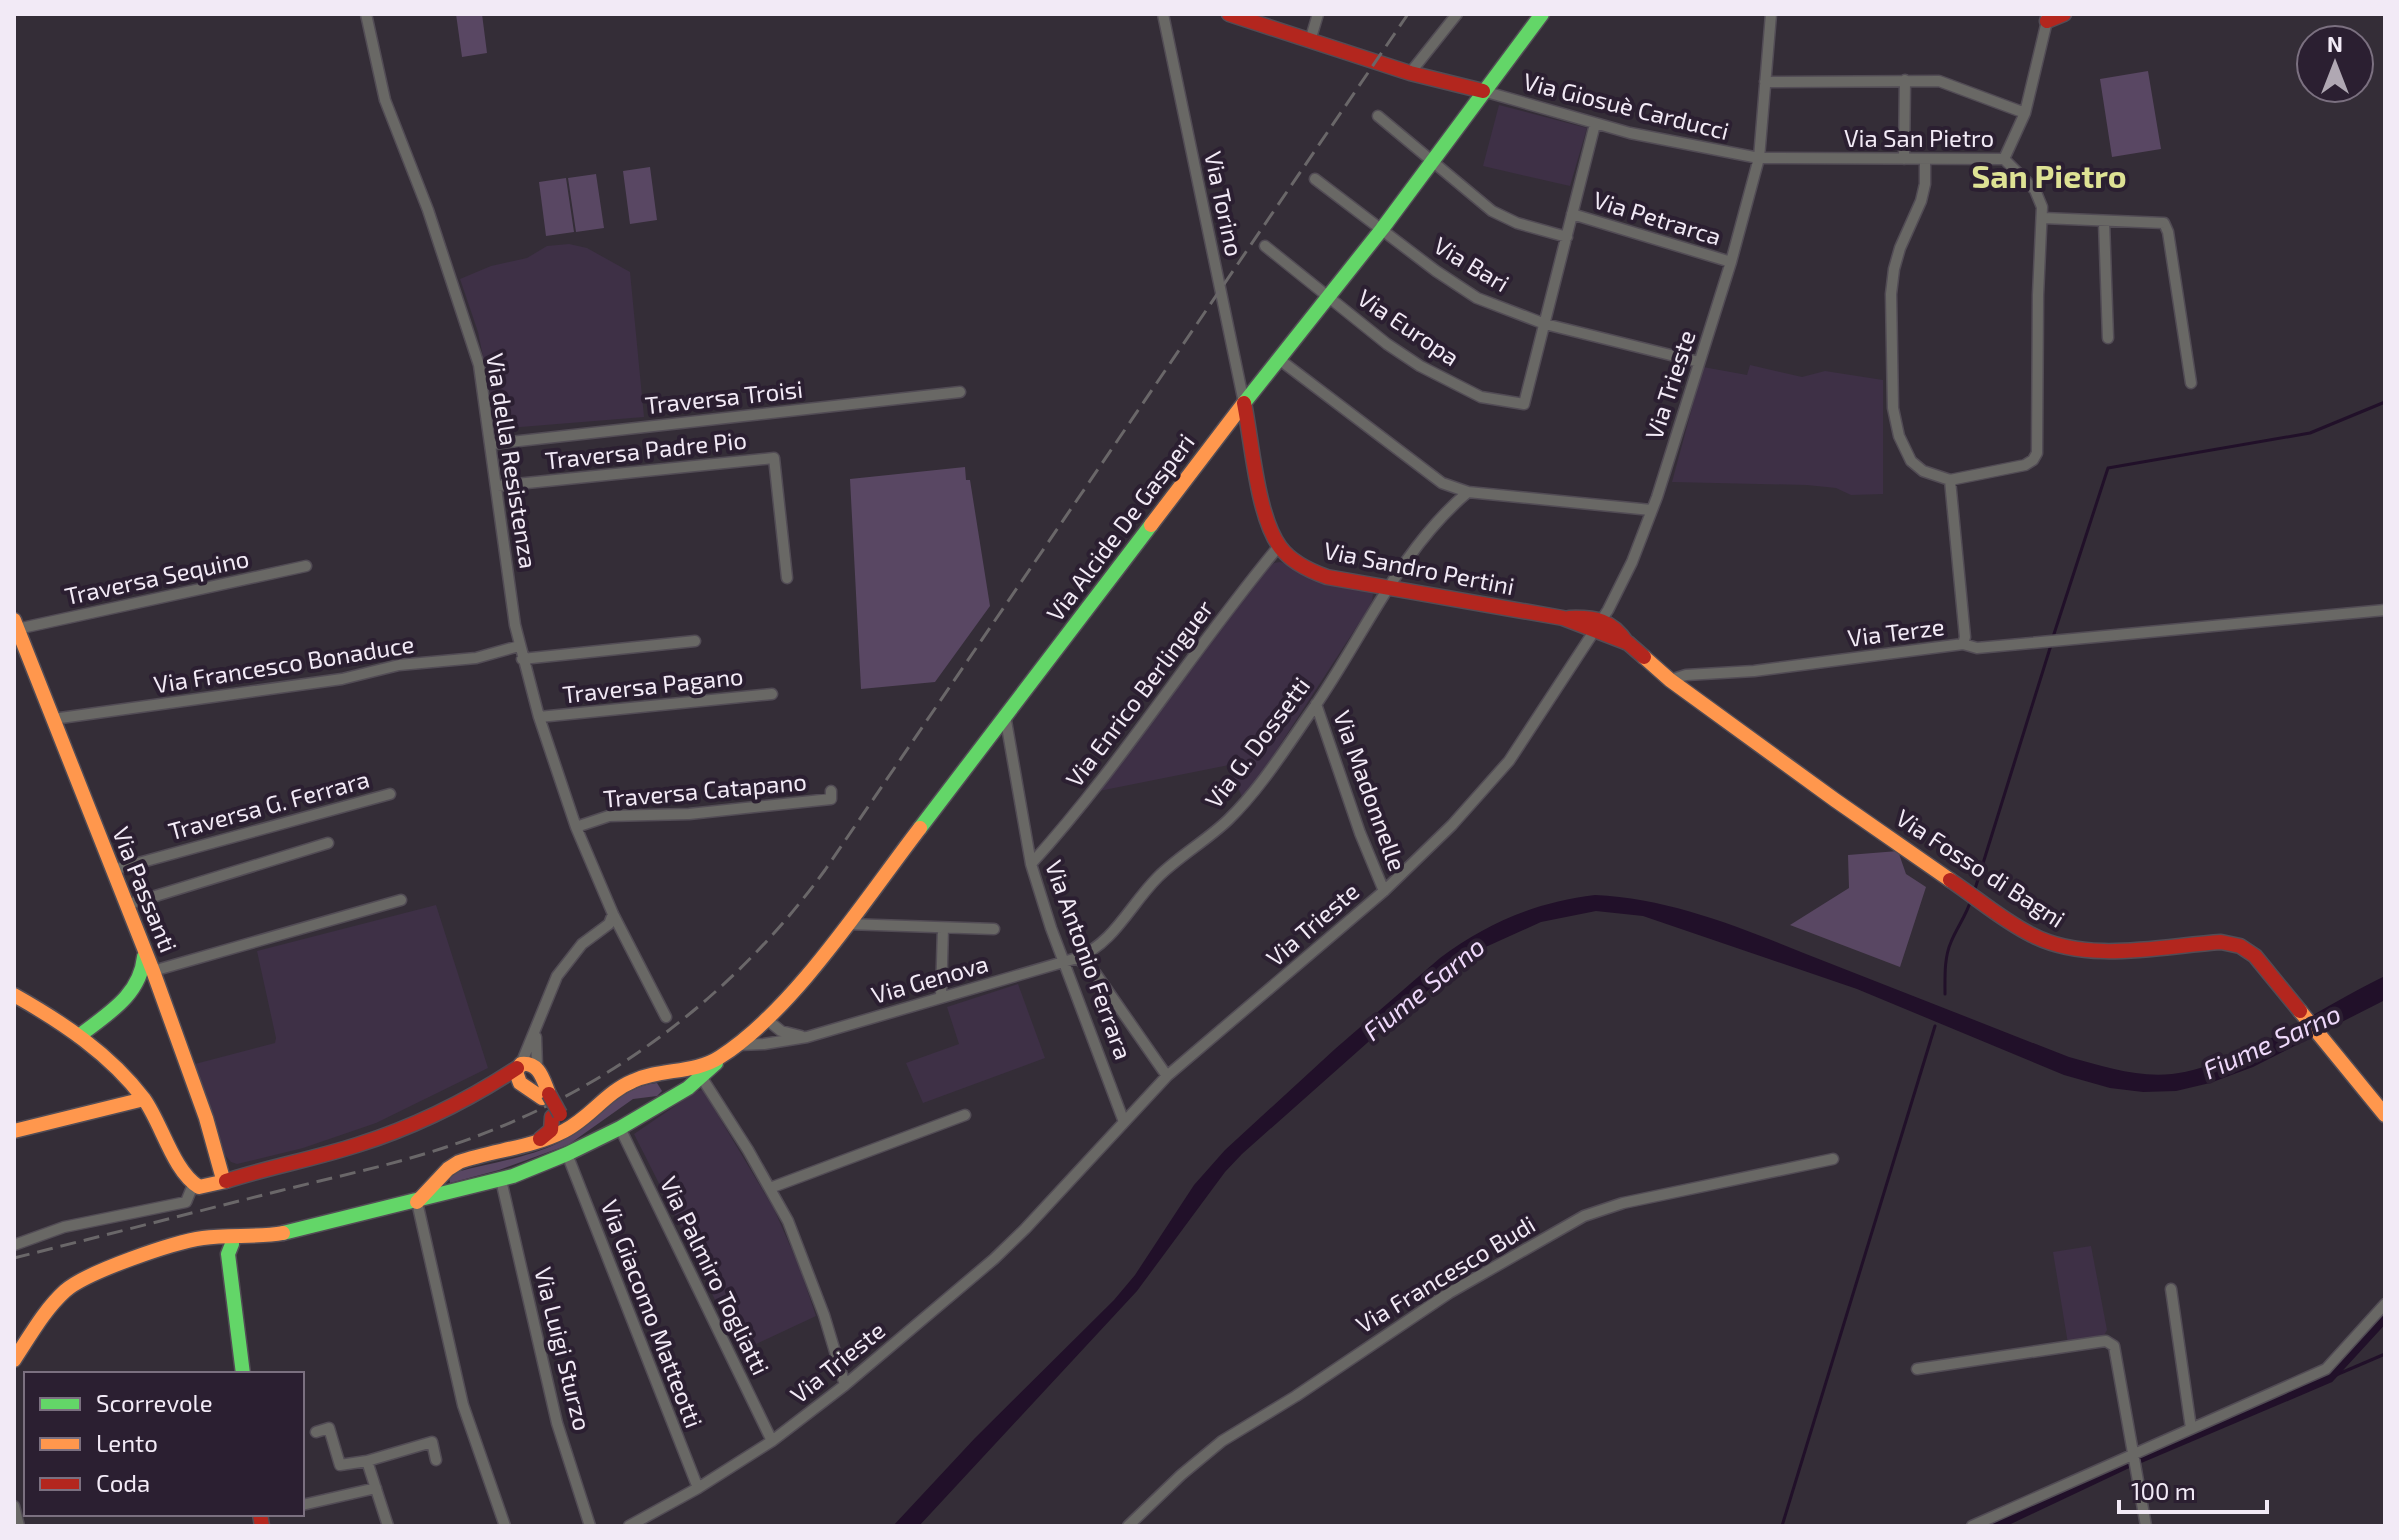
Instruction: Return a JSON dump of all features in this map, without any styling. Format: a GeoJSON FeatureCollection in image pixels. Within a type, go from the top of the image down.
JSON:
{"type":"FeatureCollection","features":[{"type":"Feature","properties":{"kind":"main road"},"geometry":{"type":"LineString","coordinates":[[1229,14],[1410,73],[1483,91]]}},
{"type":"Feature","properties":{"kind":"main road","name":"Via Alcide De Gasperi"},"geometry":{"type":"LineString","coordinates":[[14,1360],[43,1316],[66,1290],[84,1278],[127,1261],[184,1245],[278,1234],[501,1180],[567,1154],[620,1128],[702,1078],[720,1057],[765,1018],[847,924],[1244,403],[1382,229],[1542,14]]}},
{"type":"Feature","properties":{"kind":"main road"},"geometry":{"type":"LineString","coordinates":[[2046,18],[2064,14]]}},
{"type":"Feature","properties":{"kind":"main road"},"geometry":{"type":"LineString","coordinates":[[1244,403],[1269,526],[1279,546]]}},
{"type":"Feature","properties":{"kind":"main road","name":"Via Sandro Pertini"},"geometry":{"type":"LineString","coordinates":[[1279,546],[1298,564],[1319,574],[1599,625]]}},
{"type":"Feature","properties":{"kind":"main road","name":"Via Passanti"},"geometry":{"type":"LineString","coordinates":[[16,624],[165,1003],[206,1118],[223,1179]]}},
{"type":"Feature","properties":{"kind":"main road","name":"Via Fosso di Bagni"},"geometry":{"type":"LineString","coordinates":[[1599,625],[1628,643],[1670,680],[1835,800],[2031,935],[2064,949],[2221,942],[2249,950],[2385,1115]]}},
{"type":"Feature","properties":{"kind":"main road"},"geometry":{"type":"LineString","coordinates":[[79,1036],[130,995],[143,972],[144,951]]}},
{"type":"Feature","properties":{"kind":"main road"},"geometry":{"type":"LineString","coordinates":[[130,995],[148,993],[165,1003]]}},
{"type":"Feature","properties":{"kind":"main road"},"geometry":{"type":"LineString","coordinates":[[14,995],[79,1036],[144,1099],[156,1116],[192,1190],[223,1179],[379,1140],[486,1090],[529,1062],[537,1067],[545,1096],[556,1116],[572,1119],[591,1112]]}},
{"type":"Feature","properties":{"kind":"main road","name":"Via Alcide De Gasperi"},"geometry":{"type":"LineString","coordinates":[[417,1202],[448,1169],[471,1157],[535,1142],[575,1125],[631,1081],[653,1074],[698,1068],[720,1057]]}},
{"type":"Feature","properties":{"kind":"main road"},"geometry":{"type":"LineString","coordinates":[[519,1066],[518,1080],[545,1096]]}},
{"type":"Feature","properties":{"kind":"main road"},"geometry":{"type":"LineString","coordinates":[[653,1074],[670,1084],[670,1092],[661,1105]]}},
{"type":"Feature","properties":{"kind":"main road"},"geometry":{"type":"LineString","coordinates":[[486,1090],[526,1086]]}},
{"type":"Feature","properties":{"kind":"main road"},"geometry":{"type":"LineString","coordinates":[[14,1131],[144,1099]]}},
{"type":"Feature","properties":{"kind":"main road"},"geometry":{"type":"LineString","coordinates":[[535,1142],[551,1130],[556,1116]]}},
{"type":"Feature","properties":{"kind":"main road"},"geometry":{"type":"LineString","coordinates":[[448,1169],[444,1185],[457,1192]]}},
{"type":"Feature","properties":{"kind":"main road"},"geometry":{"type":"LineString","coordinates":[[229,1240],[228,1254],[243,1372]]}},
{"type":"Feature","properties":{"kind":"street","name":"Via della Resistenza"},"geometry":{"type":"LineString","coordinates":[[366,14],[385,100],[428,210],[476,353],[492,444],[519,646],[539,717],[576,827],[613,914],[666,1017]]}},
{"type":"Feature","properties":{"kind":"street","name":"Via Torino"},"geometry":{"type":"LineString","coordinates":[[1163,14],[1244,403]]}},
{"type":"Feature","properties":{"kind":"street"},"geometry":{"type":"LineString","coordinates":[[1310,41],[1318,14]]}},
{"type":"Feature","properties":{"kind":"street"},"geometry":{"type":"LineString","coordinates":[[1410,73],[1457,14]]}},
{"type":"Feature","properties":{"kind":"street","name":"Via Trieste"},"geometry":{"type":"LineString","coordinates":[[629,1526],[698,1488],[772,1441],[845,1385],[994,1259],[1167,1076],[1384,891],[1452,825],[1509,761],[1599,625],[1632,562],[1651,510],[1731,262],[1759,158],[1771,14]]}},
{"type":"Feature","properties":{"kind":"street"},"geometry":{"type":"LineString","coordinates":[[2004,159],[2025,113],[2046,18]]}},
{"type":"Feature","properties":{"kind":"street"},"geometry":{"type":"LineString","coordinates":[[1904,159],[1905,80]]}},
{"type":"Feature","properties":{"kind":"street"},"geometry":{"type":"LineString","coordinates":[[1765,82],[1939,81],[2025,113]]}},
{"type":"Feature","properties":{"kind":"street","name":"Via Giosuè Carducci"},"geometry":{"type":"LineString","coordinates":[[1483,91],[1595,124],[1727,154],[1759,158]]}},
{"type":"Feature","properties":{"kind":"street"},"geometry":{"type":"LineString","coordinates":[[1378,116],[1492,211],[1517,223],[1567,237]]}},
{"type":"Feature","properties":{"kind":"street"},"geometry":{"type":"LineString","coordinates":[[1545,324],[1595,124]]}},
{"type":"Feature","properties":{"kind":"street","name":"Via San Pietro"},"geometry":{"type":"LineString","coordinates":[[1759,158],[2004,159],[2035,190],[2043,218]]}},
{"type":"Feature","properties":{"kind":"street"},"geometry":{"type":"LineString","coordinates":[[1925,159],[1921,201],[1900,248],[1891,294],[1893,408],[1899,436],[1911,461],[1923,471],[1950,480],[2025,465],[2037,453],[2039,255],[2043,218],[2155,221],[2167,227],[2191,383]]}},
{"type":"Feature","properties":{"kind":"street","name":"Via Bari"},"geometry":{"type":"LineString","coordinates":[[1315,179],[1436,271],[1477,298],[1545,324],[1699,362]]}},
{"type":"Feature","properties":{"kind":"street","name":"Via Petrarca"},"geometry":{"type":"LineString","coordinates":[[1572,214],[1731,262]]}},
{"type":"Feature","properties":{"kind":"street"},"geometry":{"type":"LineString","coordinates":[[2104,222],[2108,338]]}},
{"type":"Feature","properties":{"kind":"street"},"geometry":{"type":"LineString","coordinates":[[1265,246],[1329,298]]}},
{"type":"Feature","properties":{"kind":"street","name":"Via Europa"},"geometry":{"type":"LineString","coordinates":[[1329,298],[1387,344],[1441,377],[1481,397],[1524,404],[1545,324]]}},
{"type":"Feature","properties":{"kind":"street"},"geometry":{"type":"LineString","coordinates":[[1280,360],[1442,483],[1468,492],[1651,510]]}},
{"type":"Feature","properties":{"kind":"street","name":"Traversa Troisi"},"geometry":{"type":"LineString","coordinates":[[492,444],[960,392]]}},
{"type":"Feature","properties":{"kind":"street","name":"Traversa Padre Pio"},"geometry":{"type":"LineString","coordinates":[[497,486],[774,458],[787,578]]}},
{"type":"Feature","properties":{"kind":"street","name":"Via Terze"},"geometry":{"type":"LineString","coordinates":[[1670,680],[1686,675],[1754,671],[1963,644],[1965,637],[1950,480]]}},
{"type":"Feature","properties":{"kind":"street"},"geometry":{"type":"LineString","coordinates":[[1442,483],[1446,510]]}},
{"type":"Feature","properties":{"kind":"street","name":"Via G. Dossetti"},"geometry":{"type":"LineString","coordinates":[[1064,961],[1100,946],[1159,876],[1237,811],[1316,704],[1387,587],[1446,510],[1468,492]]}},
{"type":"Feature","properties":{"kind":"street","name":"Via Enrico Berlinguer"},"geometry":{"type":"LineString","coordinates":[[1031,864],[1105,774],[1279,546]]}},
{"type":"Feature","properties":{"kind":"street","name":"Traversa Sequino"},"geometry":{"type":"LineString","coordinates":[[16,624],[306,566]]}},
{"type":"Feature","properties":{"kind":"street"},"geometry":{"type":"LineString","coordinates":[[1963,644],[1977,648],[2385,610]]}},
{"type":"Feature","properties":{"kind":"street"},"geometry":{"type":"LineString","coordinates":[[522,659],[695,641]]}},
{"type":"Feature","properties":{"kind":"street","name":"Via Francesco Bonaduce"},"geometry":{"type":"LineString","coordinates":[[53,719],[342,679],[399,665],[476,658],[519,646]]}},
{"type":"Feature","properties":{"kind":"street","name":"Traversa Pagano"},"geometry":{"type":"LineString","coordinates":[[539,717],[772,694]]}},
{"type":"Feature","properties":{"kind":"street","name":"Via Madonnelle"},"geometry":{"type":"LineString","coordinates":[[1316,704],[1360,833],[1384,891]]}},
{"type":"Feature","properties":{"kind":"street","name":"Via Antonio Ferrara"},"geometry":{"type":"LineString","coordinates":[[1005,715],[1031,864],[1051,928],[1124,1122]]}},
{"type":"Feature","properties":{"kind":"street","name":"Traversa Catapano"},"geometry":{"type":"LineString","coordinates":[[576,827],[609,816],[689,814],[831,799],[831,791]]}},
{"type":"Feature","properties":{"kind":"street","name":"Traversa G. Ferrara"},"geometry":{"type":"LineString","coordinates":[[113,870],[390,794]]}},
{"type":"Feature","properties":{"kind":"street"},"geometry":{"type":"LineString","coordinates":[[126,905],[328,843]]}},
{"type":"Feature","properties":{"kind":"street"},"geometry":{"type":"LineString","coordinates":[[153,971],[401,900]]}},
{"type":"Feature","properties":{"kind":"street"},"geometry":{"type":"LineString","coordinates":[[519,1066],[537,1031],[552,986],[565,964],[582,944],[609,924],[613,914]]}},
{"type":"Feature","properties":{"kind":"street"},"geometry":{"type":"LineString","coordinates":[[847,924],[994,929]]}},
{"type":"Feature","properties":{"kind":"street"},"geometry":{"type":"LineString","coordinates":[[941,997],[943,928]]}},
{"type":"Feature","properties":{"kind":"street"},"geometry":{"type":"LineString","coordinates":[[1096,974],[1100,946]]}},
{"type":"Feature","properties":{"kind":"street"},"geometry":{"type":"LineString","coordinates":[[1077,958],[1096,974],[1167,1076]]}},
{"type":"Feature","properties":{"kind":"street","name":"Via Genova"},"geometry":{"type":"LineString","coordinates":[[735,1045],[807,1037],[1064,961]]}},
{"type":"Feature","properties":{"kind":"street"},"geometry":{"type":"LineString","coordinates":[[765,1018],[781,1031],[807,1037]]}},
{"type":"Feature","properties":{"kind":"street"},"geometry":{"type":"LineString","coordinates":[[537,1031],[537,1067]]}},
{"type":"Feature","properties":{"kind":"street"},"geometry":{"type":"LineString","coordinates":[[702,1078],[788,1221],[824,1315],[845,1385]]}},
{"type":"Feature","properties":{"kind":"street"},"geometry":{"type":"LineString","coordinates":[[770,1188],[965,1115]]}},
{"type":"Feature","properties":{"kind":"street","name":"Via Palmiro Togliatti"},"geometry":{"type":"LineString","coordinates":[[620,1128],[772,1441]]}},
{"type":"Feature","properties":{"kind":"street","name":"Via Giacomo Matteotti"},"geometry":{"type":"LineString","coordinates":[[567,1154],[698,1488]]}},
{"type":"Feature","properties":{"kind":"street","name":"Via Francesco Budi"},"geometry":{"type":"LineString","coordinates":[[1128,1526],[1222,1441],[1296,1396],[1449,1293],[1584,1216],[1623,1203],[1833,1159]]}},
{"type":"Feature","properties":{"kind":"street","name":"Via Luigi Sturzo"},"geometry":{"type":"LineString","coordinates":[[501,1180],[557,1423],[590,1526]]}},
{"type":"Feature","properties":{"kind":"street"},"geometry":{"type":"LineString","coordinates":[[14,1245],[64,1227],[186,1202],[192,1190]]}},
{"type":"Feature","properties":{"kind":"street"},"geometry":{"type":"LineString","coordinates":[[417,1202],[463,1405],[505,1526]]}},
{"type":"Feature","properties":{"kind":"street"},"geometry":{"type":"LineString","coordinates":[[2171,1289],[2191,1428]]}},
{"type":"Feature","properties":{"kind":"street"},"geometry":{"type":"LineString","coordinates":[[1972,1526],[2326,1369],[2385,1304]]}},
{"type":"Feature","properties":{"kind":"street"},"geometry":{"type":"LineString","coordinates":[[1917,1369],[2106,1341],[2114,1346],[2146,1526]]}},
{"type":"Feature","properties":{"kind":"street"},"geometry":{"type":"LineString","coordinates":[[316,1432],[329,1428],[340,1465],[367,1461],[432,1442],[436,1460]]}},
{"type":"Feature","properties":{"kind":"street"},"geometry":{"type":"LineString","coordinates":[[367,1461],[388,1526]]}},
{"type":"Feature","properties":{"kind":"street"},"geometry":{"type":"LineString","coordinates":[[304,1505],[376,1488]]}},
{"type":"Feature","properties":{"kind":"street"},"geometry":{"type":"LineString","coordinates":[[14,1506],[19,1526]]}},
{"type":"Feature","properties":{"kind":"shaded area"},"geometry":{"type":"Polygon","coordinates":[[[456,14],[482,14],[487,53],[462,57],[456,14]]]}},
{"type":"Feature","properties":{"kind":"shaded area"},"geometry":{"type":"Polygon","coordinates":[[[2148,71],[2161,149],[2112,157],[2100,79],[2148,71]]]}},
{"type":"Feature","properties":{"kind":"shaded area"},"geometry":{"type":"Polygon","coordinates":[[[1499,105],[1587,128],[1570,186],[1483,166],[1499,105]]]}},
{"type":"Feature","properties":{"kind":"shaded area"},"geometry":{"type":"Polygon","coordinates":[[[650,167],[657,220],[630,224],[623,171],[650,167]]]}},
{"type":"Feature","properties":{"kind":"shaded area"},"geometry":{"type":"Polygon","coordinates":[[[596,174],[604,228],[576,232],[568,178],[596,174]]]}},
{"type":"Feature","properties":{"kind":"shaded area"},"geometry":{"type":"Polygon","coordinates":[[[566,178],[574,232],[546,236],[539,182],[566,178]]]}},
{"type":"Feature","properties":{"kind":"shaded area"},"geometry":{"type":"Polygon","coordinates":[[[569,244],[587,248],[630,272],[644,417],[507,428],[496,421],[478,332],[460,279],[491,266],[527,258],[547,246],[569,244]]]}},
{"type":"Feature","properties":{"kind":"shaded area"},"geometry":{"type":"Polygon","coordinates":[[[1750,365],[1802,377],[1825,371],[1883,380],[1883,494],[1851,495],[1836,488],[1807,485],[1672,482],[1703,367],[1747,375],[1750,365]]]}},
{"type":"Feature","properties":{"kind":"shaded area"},"geometry":{"type":"Polygon","coordinates":[[[965,467],[966,480],[970,480],[990,606],[935,682],[861,689],[850,479],[965,467]]]}},
{"type":"Feature","properties":{"kind":"shaded area"},"geometry":{"type":"Polygon","coordinates":[[[1280,562],[1370,590],[1373,594],[1363,617],[1261,774],[1242,797],[1229,765],[1099,791],[1265,571],[1280,562]]]}},
{"type":"Feature","properties":{"kind":"shaded area"},"geometry":{"type":"Polygon","coordinates":[[[1898,851],[1906,874],[1926,887],[1900,967],[1790,925],[1849,888],[1848,855],[1898,851]]]}},
{"type":"Feature","properties":{"kind":"shaded area"},"geometry":{"type":"Polygon","coordinates":[[[436,905],[488,1068],[376,1123],[303,1148],[237,1164],[231,1162],[224,1154],[195,1064],[275,1043],[257,951],[436,905]]]}},
{"type":"Feature","properties":{"kind":"shaded area"},"geometry":{"type":"Polygon","coordinates":[[[1018,984],[1045,1058],[923,1103],[906,1063],[959,1044],[947,1007],[1018,984]]]}},
{"type":"Feature","properties":{"kind":"shaded area"},"geometry":{"type":"Polygon","coordinates":[[[657,1083],[662,1091],[657,1096],[633,1099],[568,1145],[499,1170],[450,1183],[449,1176],[457,1172],[558,1143],[630,1091],[657,1083]]]}},
{"type":"Feature","properties":{"kind":"shaded area"},"geometry":{"type":"Polygon","coordinates":[[[703,1090],[774,1209],[799,1266],[816,1316],[739,1352],[634,1134],[703,1090]]]}},
{"type":"Feature","properties":{"kind":"shaded area"},"geometry":{"type":"Polygon","coordinates":[[[2091,1246],[2107,1330],[2102,1339],[2068,1344],[2053,1252],[2091,1246]]]}},
{"type":"Feature","properties":{"kind":"water","name":"Fiume Sarno"},"geometry":{"type":"Polygon","coordinates":[[[1595,895],[1656,903],[1715,919],[2069,1057],[2133,1073],[2172,1074],[2225,1060],[2385,976],[2385,1000],[2253,1067],[2210,1083],[2176,1091],[2143,1092],[2110,1088],[2064,1075],[1857,989],[1643,916],[1596,911],[1541,922],[1479,950],[1411,1004],[1242,1154],[1225,1172],[1137,1291],[919,1526],[893,1526],[975,1438],[1114,1300],[1135,1275],[1194,1185],[1225,1150],[1335,1049],[1440,958],[1476,934],[1532,909],[1595,895]]]}},
{"type":"Feature","properties":{"kind":"waterway"},"geometry":{"type":"LineString","coordinates":[[2053,637],[2108,468],[2310,433],[2385,402]]}},
{"type":"Feature","properties":{"kind":"waterway"},"geometry":{"type":"LineString","coordinates":[[1975,889],[2051,645]]}},
{"type":"Feature","properties":{"kind":"waterway"},"geometry":{"type":"LineString","coordinates":[[1945,994],[1949,948],[1971,900]]}},
{"type":"Feature","properties":{"kind":"waterway"},"geometry":{"type":"LineString","coordinates":[[1782,1526],[1935,1026]]}},
{"type":"Feature","properties":{"kind":"waterway"},"geometry":{"type":"LineString","coordinates":[[1995,1526],[2124,1465],[2329,1378],[2385,1317]]}},
{"type":"Feature","properties":{"kind":"waterway"},"geometry":{"type":"LineString","coordinates":[[2329,1378],[2385,1354]]}},
{"type":"Feature","properties":{"kind":"railway"},"geometry":{"type":"LineString","coordinates":[[14,1258],[390,1164],[455,1144],[563,1098],[613,1069],[707,999],[749,960],[825,870],[1408,14]]}},
{"type":"Feature","properties":{"kind":"traffic: fast"},"geometry":{"type":"LineString","coordinates":[[1244,403],[1382,229],[1542,14]]}},
{"type":"Feature","properties":{"kind":"traffic: fast"},"geometry":{"type":"LineString","coordinates":[[920,828],[1151,525]]}},
{"type":"Feature","properties":{"kind":"traffic: fast"},"geometry":{"type":"LineString","coordinates":[[79,1036],[111,1012],[129,993],[136,983],[144,957]]}},
{"type":"Feature","properties":{"kind":"traffic: fast"},"geometry":{"type":"LineString","coordinates":[[283,1233],[513,1176],[620,1128],[688,1088],[716,1063]]}},
{"type":"Feature","properties":{"kind":"traffic: fast"},"geometry":{"type":"LineString","coordinates":[[232,1244],[228,1254],[243,1372]]}},
{"type":"Feature","properties":{"kind":"traffic: slow"},"geometry":{"type":"LineString","coordinates":[[1151,525],[1244,403]]}},
{"type":"Feature","properties":{"kind":"traffic: slow"},"geometry":{"type":"LineString","coordinates":[[14,620],[153,971],[206,1118],[223,1179]]}},
{"type":"Feature","properties":{"kind":"traffic: slow"},"geometry":{"type":"LineString","coordinates":[[1644,657],[1670,680],[1950,880]]}},
{"type":"Feature","properties":{"kind":"traffic: slow"},"geometry":{"type":"LineString","coordinates":[[417,1202],[448,1169],[459,1162],[551,1137],[573,1126],[623,1086],[644,1077],[710,1062],[748,1037],[828,951],[920,828]]}},
{"type":"Feature","properties":{"kind":"traffic: slow"},"geometry":{"type":"LineString","coordinates":[[14,995],[84,1040],[131,1083],[144,1099],[175,1159],[190,1180],[199,1187],[226,1181]]}},
{"type":"Feature","properties":{"kind":"traffic: slow"},"geometry":{"type":"LineString","coordinates":[[2300,1011],[2385,1115]]}},
{"type":"Feature","properties":{"kind":"traffic: slow"},"geometry":{"type":"LineString","coordinates":[[542,1098],[520,1083],[516,1072],[521,1064],[537,1069],[549,1094]]}},
{"type":"Feature","properties":{"kind":"traffic: slow"},"geometry":{"type":"LineString","coordinates":[[14,1131],[144,1099]]}},
{"type":"Feature","properties":{"kind":"traffic: slow"},"geometry":{"type":"LineString","coordinates":[[14,1360],[57,1298],[91,1275],[190,1241],[283,1233]]}},
{"type":"Feature","properties":{"kind":"traffic: jam"},"geometry":{"type":"LineString","coordinates":[[1229,14],[1410,73],[1483,91]]}},
{"type":"Feature","properties":{"kind":"traffic: jam"},"geometry":{"type":"LineString","coordinates":[[2047,21],[2064,14]]}},
{"type":"Feature","properties":{"kind":"traffic: jam"},"geometry":{"type":"LineString","coordinates":[[1244,403],[1256,478],[1266,517],[1280,547],[1301,565],[1327,577],[1563,618],[1628,643],[1644,657]]}},
{"type":"Feature","properties":{"kind":"traffic: jam"},"geometry":{"type":"LineString","coordinates":[[1569,618],[1587,618],[1609,625],[1627,643]]}},
{"type":"Feature","properties":{"kind":"traffic: jam"},"geometry":{"type":"LineString","coordinates":[[1950,880],[2011,923],[2054,944],[2101,951],[2221,942],[2240,946],[2255,956],[2300,1011]]}},
{"type":"Feature","properties":{"kind":"traffic: jam"},"geometry":{"type":"LineString","coordinates":[[226,1181],[341,1150],[399,1130],[459,1102],[517,1068]]}},
{"type":"Feature","properties":{"kind":"traffic: jam"},"geometry":{"type":"LineString","coordinates":[[549,1094],[560,1114]]}},
{"type":"Feature","properties":{"kind":"traffic: jam"},"geometry":{"type":"LineString","coordinates":[[540,1139],[551,1130],[552,1117]]}},
{"type":"Feature","properties":{"kind":"traffic: jam"},"geometry":{"type":"LineString","coordinates":[[260,1516],[262,1526]]}},
{"type":"Feature","properties":{"kind":"district","name":"San Pietro"},"geometry":{"type":"Point","coordinates":[2049,177]}}]}
